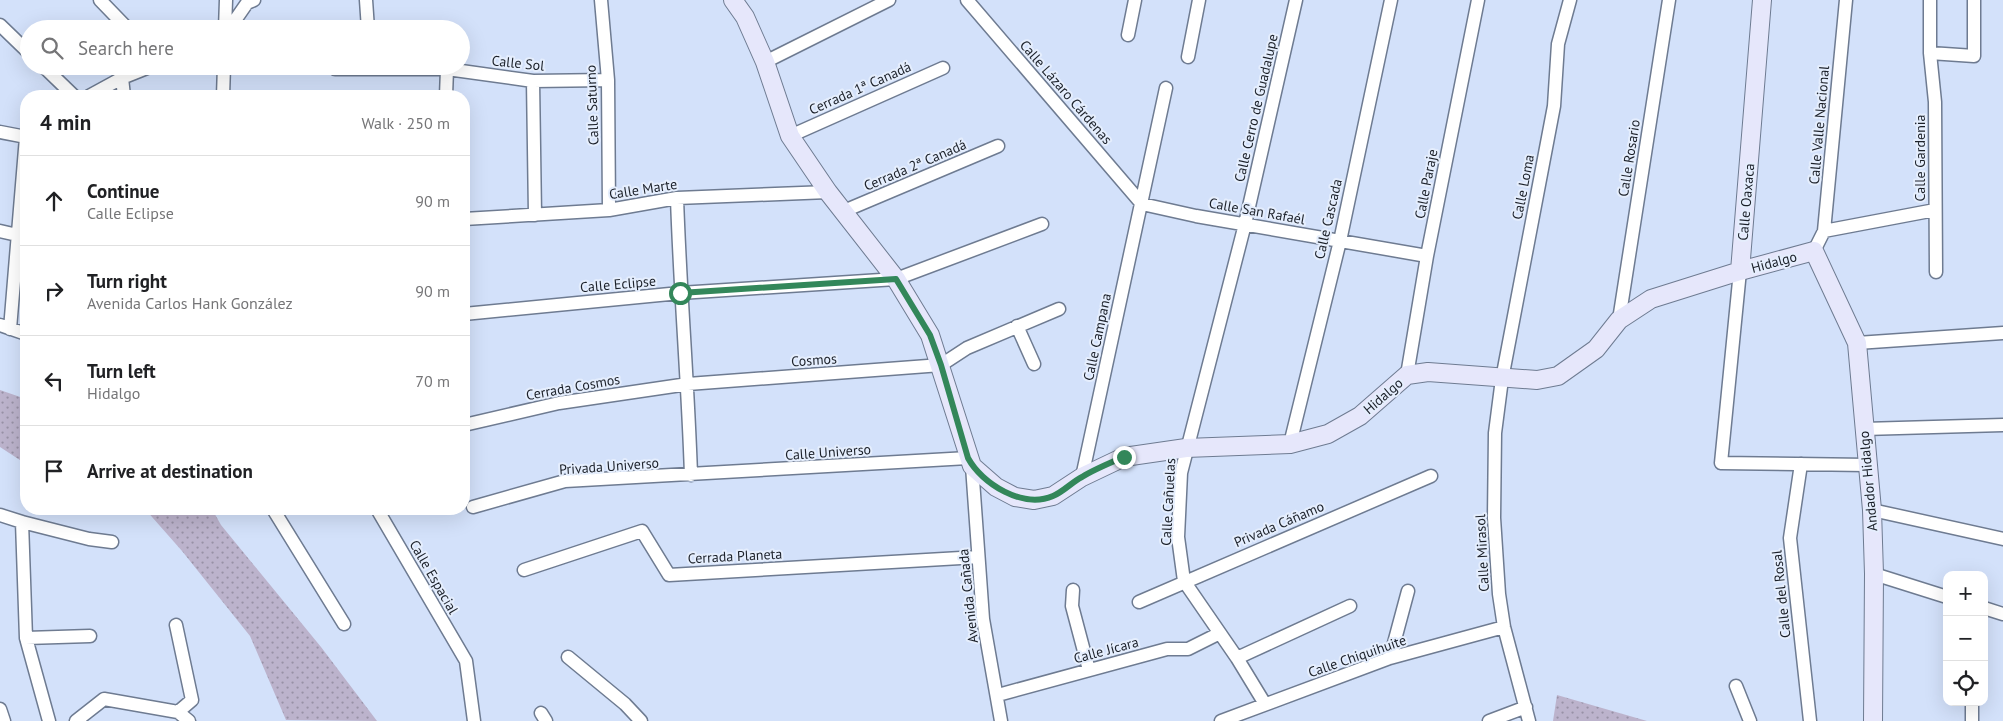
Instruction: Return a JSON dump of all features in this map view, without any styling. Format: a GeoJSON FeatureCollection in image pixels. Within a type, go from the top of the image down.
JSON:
{"type":"FeatureCollection","features":[{"type":"Feature","properties":{"kind":"street"},"geometry":{"type":"LineString","coordinates":[[100,0],[119,20]]}},
{"type":"Feature","properties":{"kind":"street"},"geometry":{"type":"LineString","coordinates":[[225,20],[226,0]]}},
{"type":"Feature","properties":{"kind":"street"},"geometry":{"type":"LineString","coordinates":[[235,20],[247,4],[254,0]]}},
{"type":"Feature","properties":{"kind":"street"},"geometry":{"type":"LineString","coordinates":[[366,0],[367,20]]}},
{"type":"Feature","properties":{"kind":"street","name":"Calle Saturno"},"geometry":{"type":"LineString","coordinates":[[601,0],[608,80],[609,210]]}},
{"type":"Feature","properties":{"kind":"street"},"geometry":{"type":"LineString","coordinates":[[733,0],[745,17],[765,62],[790,136],[828,192],[896,279],[930,335],[970,462]]}},
{"type":"Feature","properties":{"kind":"street"},"geometry":{"type":"LineString","coordinates":[[765,62],[888,0]]}},
{"type":"Feature","properties":{"kind":"street","name":"Calle Lázaro Cárdenas"},"geometry":{"type":"LineString","coordinates":[[966,0],[1142,204]]}},
{"type":"Feature","properties":{"kind":"street"},"geometry":{"type":"LineString","coordinates":[[1128,35],[1135,0]]}},
{"type":"Feature","properties":{"kind":"street"},"geometry":{"type":"LineString","coordinates":[[1188,57],[1199,0]]}},
{"type":"Feature","properties":{"kind":"street","name":"Calle Cerro de Guadalupe"},"geometry":{"type":"LineString","coordinates":[[1245,224],[1296,0]]}},
{"type":"Feature","properties":{"kind":"street","name":"Calle Cascada"},"geometry":{"type":"LineString","coordinates":[[1290,444],[1340,241],[1391,0]]}},
{"type":"Feature","properties":{"kind":"street","name":"Calle Paraje"},"geometry":{"type":"LineString","coordinates":[[1407,376],[1427,256],[1478,0]]}},
{"type":"Feature","properties":{"kind":"street","name":"Calle Loma"},"geometry":{"type":"LineString","coordinates":[[1502,379],[1554,106],[1558,44],[1570,0]]}},
{"type":"Feature","properties":{"kind":"street","name":"Calle Rosario"},"geometry":{"type":"LineString","coordinates":[[1619,320],[1669,0]]}},
{"type":"Feature","properties":{"kind":"street","name":"Calle Oaxaca"},"geometry":{"type":"LineString","coordinates":[[1762,0],[1740,271],[1721,463],[1801,464]]}},
{"type":"Feature","properties":{"kind":"street","name":"Calle Valle Nacional"},"geometry":{"type":"LineString","coordinates":[[1814,251],[1824,231],[1846,0]]}},
{"type":"Feature","properties":{"kind":"street","name":"Calle Gardenia"},"geometry":{"type":"LineString","coordinates":[[1824,231],[1935,210],[1935,102],[1930,52],[1930,0]]}},
{"type":"Feature","properties":{"kind":"street"},"geometry":{"type":"LineString","coordinates":[[1930,52],[1974,56],[1974,0]]}},
{"type":"Feature","properties":{"kind":"street"},"geometry":{"type":"LineString","coordinates":[[0,25],[20,44]]}},
{"type":"Feature","properties":{"kind":"street","name":"Cerrada 1ª Canadá"},"geometry":{"type":"LineString","coordinates":[[790,136],[943,68]]}},
{"type":"Feature","properties":{"kind":"street","name":"Calle Sol"},"geometry":{"type":"LineString","coordinates":[[470,72],[533,81],[608,80]]}},
{"type":"Feature","properties":{"kind":"street"},"geometry":{"type":"LineString","coordinates":[[52,75],[68,90]]}},
{"type":"Feature","properties":{"kind":"street"},"geometry":{"type":"LineString","coordinates":[[100,90],[130,75]]}},
{"type":"Feature","properties":{"kind":"street"},"geometry":{"type":"LineString","coordinates":[[223,90],[224,75]]}},
{"type":"Feature","properties":{"kind":"street"},"geometry":{"type":"LineString","coordinates":[[446,90],[447,75]]}},
{"type":"Feature","properties":{"kind":"street"},"geometry":{"type":"LineString","coordinates":[[122,78],[123,90]]}},
{"type":"Feature","properties":{"kind":"street"},"geometry":{"type":"LineString","coordinates":[[533,81],[535,214]]}},
{"type":"Feature","properties":{"kind":"street","name":"Calle Campana"},"geometry":{"type":"LineString","coordinates":[[1082,477],[1166,88]]}},
{"type":"Feature","properties":{"kind":"street"},"geometry":{"type":"LineString","coordinates":[[0,132],[20,136]]}},
{"type":"Feature","properties":{"kind":"street","name":"Cerrada 2ª Canadá"},"geometry":{"type":"LineString","coordinates":[[844,211],[998,146]]}},
{"type":"Feature","properties":{"kind":"street","name":"Calle Marte"},"geometry":{"type":"LineString","coordinates":[[470,219],[609,210],[677,198],[828,192]]}},
{"type":"Feature","properties":{"kind":"street"},"geometry":{"type":"LineString","coordinates":[[677,198],[680,293],[688,384],[691,475]]}},
{"type":"Feature","properties":{"kind":"street","name":"Calle San Rafaél"},"geometry":{"type":"LineString","coordinates":[[1142,204],[1427,256]]}},
{"type":"Feature","properties":{"kind":"street"},"geometry":{"type":"LineString","coordinates":[[1935,210],[1936,272]]}},
{"type":"Feature","properties":{"kind":"street","name":"Calle Eclipse"},"geometry":{"type":"LineString","coordinates":[[470,313],[680,293],[896,279],[1042,224]]}},
{"type":"Feature","properties":{"kind":"street","name":"Calle Cañuelas"},"geometry":{"type":"LineString","coordinates":[[1245,224],[1186,448],[1181,473],[1178,537],[1184,581],[1237,658],[1265,704]]}},
{"type":"Feature","properties":{"kind":"street"},"geometry":{"type":"LineString","coordinates":[[0,231],[20,236]]}},
{"type":"Feature","properties":{"kind":"street"},"geometry":{"type":"LineString","coordinates":[[20,247],[5,327],[20,332]]}},
{"type":"Feature","properties":{"kind":"street","name":"Hidalgo"},"geometry":{"type":"LineString","coordinates":[[970,462],[996,487],[1015,497],[1034,500],[1053,496],[1082,477],[1124,457],[1186,448],[1290,444],[1328,434],[1360,416],[1407,376],[1436,372],[1502,379],[1537,380],[1558,376],[1596,349],[1619,320],[1650,299],[1740,271],[1814,251]]}},
{"type":"Feature","properties":{"kind":"street","name":"Andador Hidalgo"},"geometry":{"type":"LineString","coordinates":[[1814,251],[1857,343],[1872,510],[1874,721]]}},
{"type":"Feature","properties":{"kind":"street"},"geometry":{"type":"LineString","coordinates":[[941,365],[967,348],[1059,309]]}},
{"type":"Feature","properties":{"kind":"street"},"geometry":{"type":"LineString","coordinates":[[1017,326],[1034,364]]}},
{"type":"Feature","properties":{"kind":"street"},"geometry":{"type":"LineString","coordinates":[[1857,343],[2003,333]]}},
{"type":"Feature","properties":{"kind":"street","name":"Cosmos"},"geometry":{"type":"LineString","coordinates":[[688,384],[941,365]]}},
{"type":"Feature","properties":{"kind":"street","name":"Calle Mirasol"},"geometry":{"type":"LineString","coordinates":[[1502,379],[1495,433],[1494,518],[1499,594],[1504,627],[1529,721]]}},
{"type":"Feature","properties":{"kind":"street","name":"Cerrada Cosmos"},"geometry":{"type":"LineString","coordinates":[[470,424],[559,403],[688,384]]}},
{"type":"Feature","properties":{"kind":"street"},"geometry":{"type":"LineString","coordinates":[[1864,430],[2003,425]]}},
{"type":"Feature","properties":{"kind":"street","name":"Calle Universo"},"geometry":{"type":"LineString","coordinates":[[691,475],[970,462]]}},
{"type":"Feature","properties":{"kind":"street","name":"Avenida Cañada"},"geometry":{"type":"LineString","coordinates":[[970,462],[983,620],[1002,721]]}},
{"type":"Feature","properties":{"kind":"street"},"geometry":{"type":"LineString","coordinates":[[1801,464],[1867,465]]}},
{"type":"Feature","properties":{"kind":"street","name":"Calle del Rosal"},"geometry":{"type":"LineString","coordinates":[[1801,464],[1790,538],[1810,721]]}},
{"type":"Feature","properties":{"kind":"street","name":"Privada Universo"},"geometry":{"type":"LineString","coordinates":[[473,507],[565,481],[691,475]]}},
{"type":"Feature","properties":{"kind":"street","name":"Privada Cáñamo"},"geometry":{"type":"LineString","coordinates":[[1140,602],[1184,581],[1431,476]]}},
{"type":"Feature","properties":{"kind":"street"},"geometry":{"type":"LineString","coordinates":[[1872,510],[2003,539]]}},
{"type":"Feature","properties":{"kind":"street"},"geometry":{"type":"LineString","coordinates":[[0,515],[89,539],[112,542]]}},
{"type":"Feature","properties":{"kind":"street"},"geometry":{"type":"LineString","coordinates":[[277,515],[344,624]]}},
{"type":"Feature","properties":{"kind":"street","name":"Calle Espacial"},"geometry":{"type":"LineString","coordinates":[[381,515],[466,660],[474,721]]}},
{"type":"Feature","properties":{"kind":"street"},"geometry":{"type":"LineString","coordinates":[[22,522],[26,638],[49,721]]}},
{"type":"Feature","properties":{"kind":"street","name":"Cerrada Planeta"},"geometry":{"type":"LineString","coordinates":[[524,570],[642,531],[669,575],[978,557]]}},
{"type":"Feature","properties":{"kind":"street"},"geometry":{"type":"LineString","coordinates":[[1874,574],[1943,596]]}},
{"type":"Feature","properties":{"kind":"street"},"geometry":{"type":"LineString","coordinates":[[1073,590],[1072,606],[1089,670]]}},
{"type":"Feature","properties":{"kind":"street"},"geometry":{"type":"LineString","coordinates":[[1390,658],[1408,591]]}},
{"type":"Feature","properties":{"kind":"street"},"geometry":{"type":"LineString","coordinates":[[1237,658],[1350,606]]}},
{"type":"Feature","properties":{"kind":"street"},"geometry":{"type":"LineString","coordinates":[[1988,609],[2003,614]]}},
{"type":"Feature","properties":{"kind":"street"},"geometry":{"type":"LineString","coordinates":[[176,625],[192,700],[178,712]]}},
{"type":"Feature","properties":{"kind":"street","name":"Calle Chiquihuite"},"geometry":{"type":"LineString","coordinates":[[1221,721],[1390,658],[1504,627]]}},
{"type":"Feature","properties":{"kind":"street","name":"Calle Jícara"},"geometry":{"type":"LineString","coordinates":[[998,695],[1167,649],[1188,649],[1220,633]]}},
{"type":"Feature","properties":{"kind":"street"},"geometry":{"type":"LineString","coordinates":[[26,638],[90,636]]}},
{"type":"Feature","properties":{"kind":"street"},"geometry":{"type":"LineString","coordinates":[[568,657],[625,704],[640,721]]}},
{"type":"Feature","properties":{"kind":"street"},"geometry":{"type":"LineString","coordinates":[[1736,686],[1750,721]]}},
{"type":"Feature","properties":{"kind":"street"},"geometry":{"type":"LineString","coordinates":[[76,721],[104,699],[178,712],[189,721]]}},
{"type":"Feature","properties":{"kind":"street"},"geometry":{"type":"LineString","coordinates":[[1972,706],[1972,721]]}},
{"type":"Feature","properties":{"kind":"street"},"geometry":{"type":"LineString","coordinates":[[1489,721],[1526,707]]}},
{"type":"Feature","properties":{"kind":"street"},"geometry":{"type":"LineString","coordinates":[[0,709],[4,721]]}},
{"type":"Feature","properties":{"kind":"shaded area"},"geometry":{"type":"Polygon","coordinates":[[[0,390],[20,397],[20,460],[0,447],[0,390]]]}},
{"type":"Feature","properties":{"kind":"shaded area"},"geometry":{"type":"Polygon","coordinates":[[[150,515],[215,515],[221,525],[321,647],[377,721],[286,720],[250,636],[182,551],[150,515]]]}},
{"type":"Feature","properties":{"kind":"shaded area"},"geometry":{"type":"Polygon","coordinates":[[[1557,695],[1647,721],[1553,721],[1557,695]]]}},
{"type":"Feature","properties":{"kind":"route"},"geometry":{"type":"LineString","coordinates":[[680,293],[896,279],[930,335],[957,415],[968,458],[972,466],[996,487],[1015,497],[1034,500],[1053,496],[1082,477],[1124,457]]}}]}
